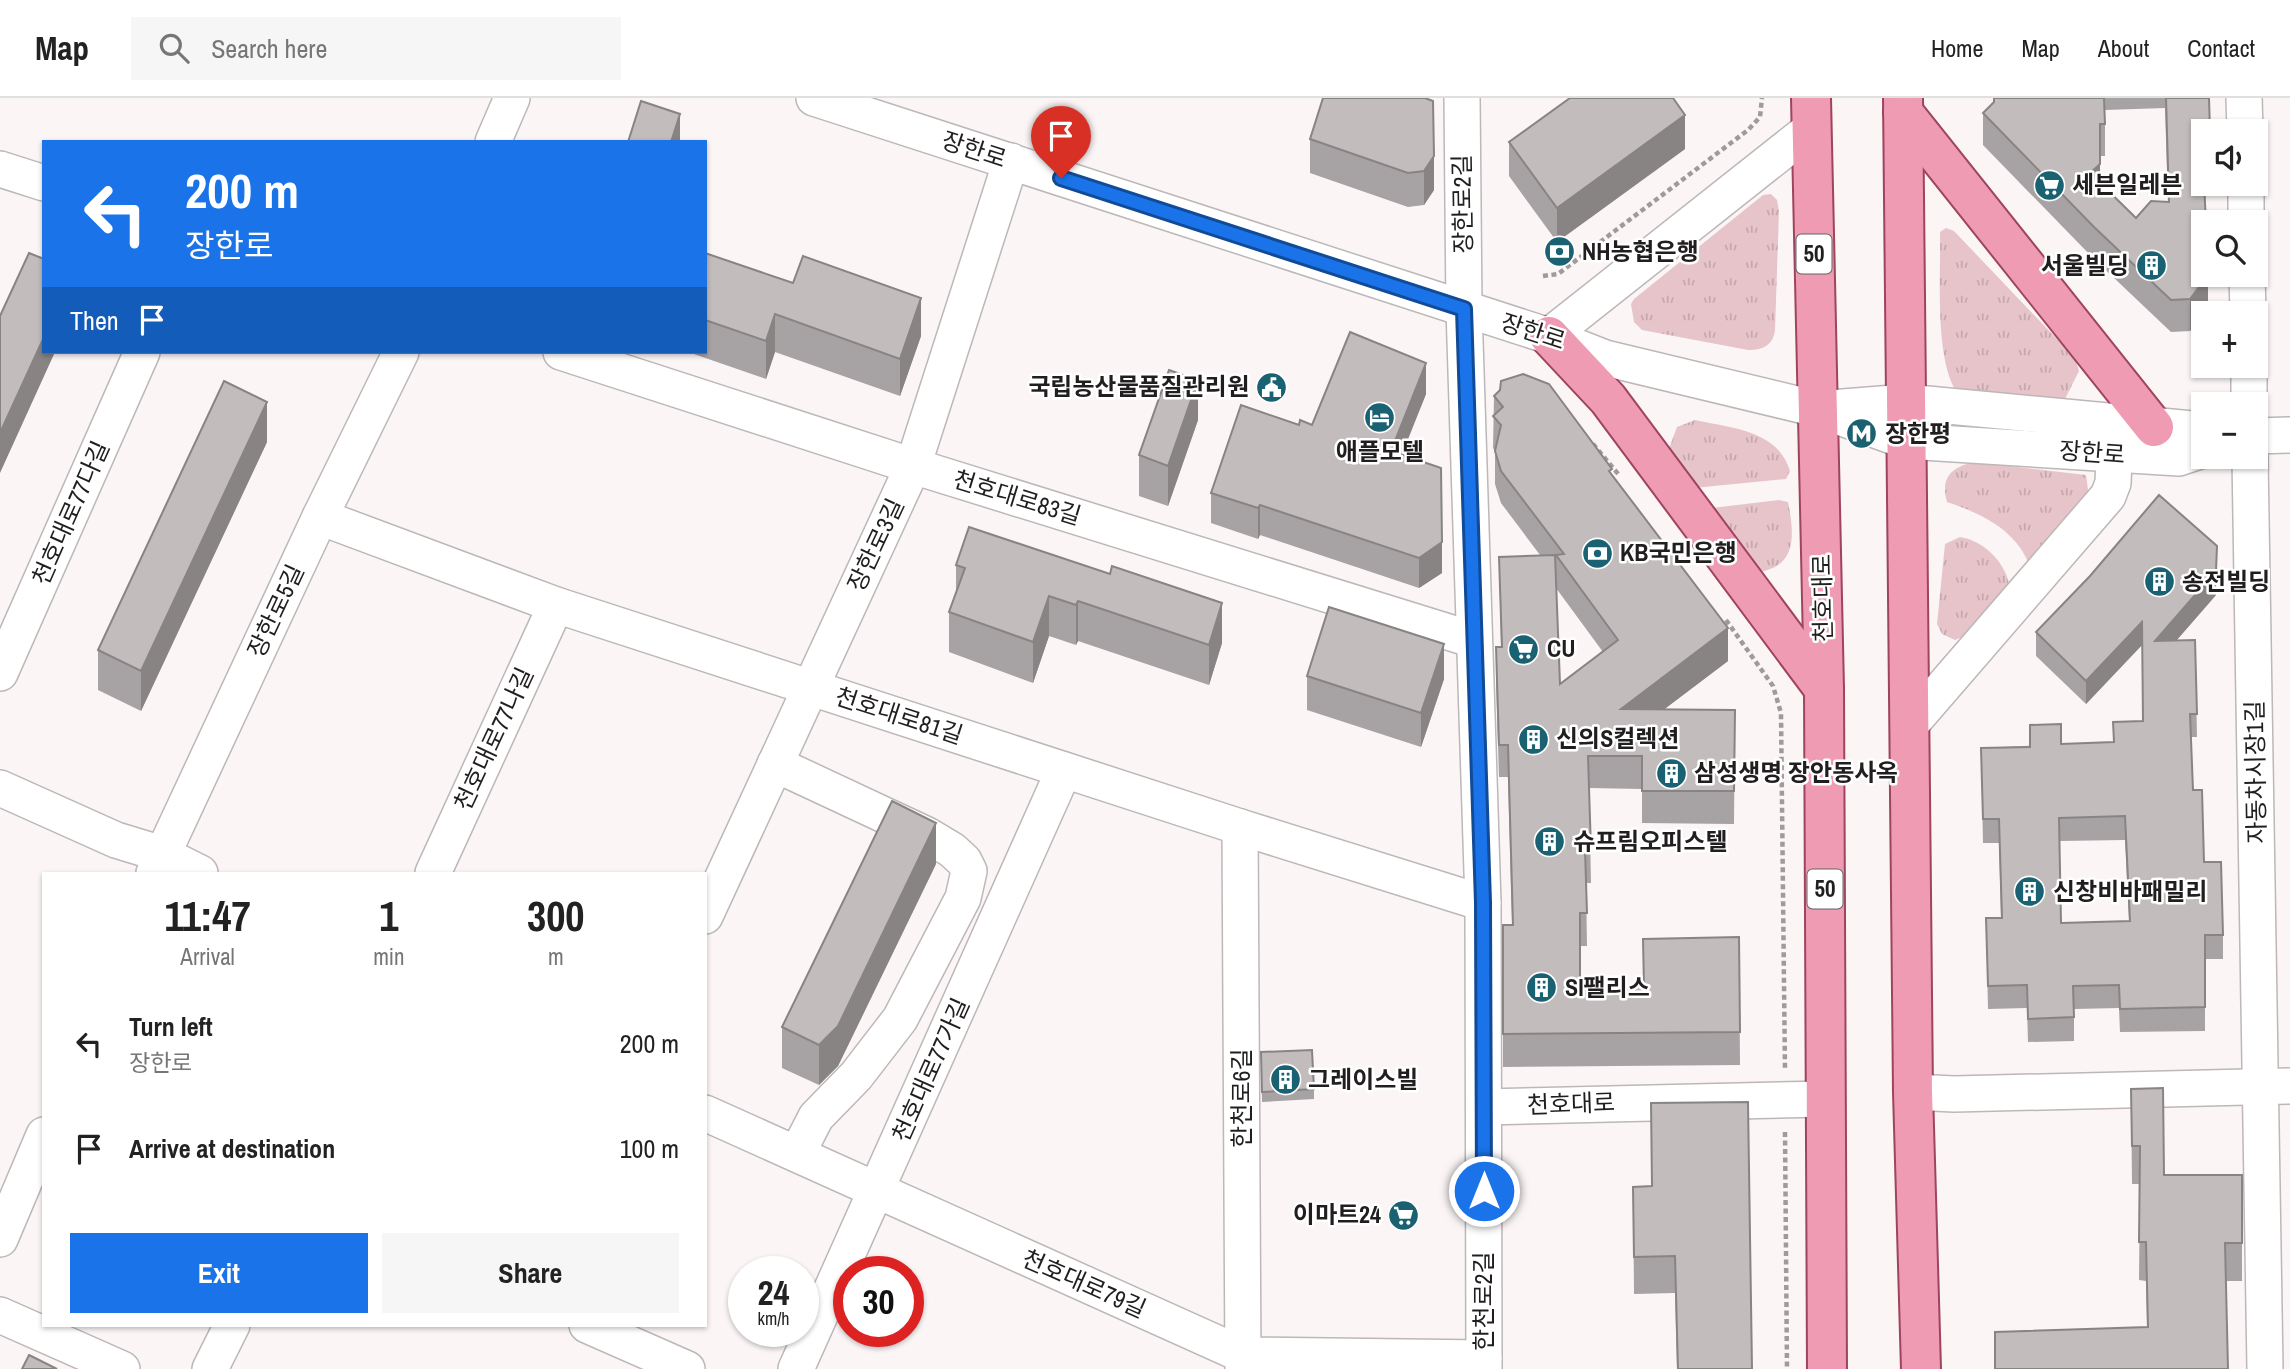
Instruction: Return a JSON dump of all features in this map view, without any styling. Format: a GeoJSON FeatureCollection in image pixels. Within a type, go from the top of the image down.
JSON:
{"type":"FeatureCollection","features":[{"type":"Feature","properties":{"kind":"main road"},"geometry":{"type":"LineString","coordinates":[[1896,103],[1907,339],[1913,1092],[1921,1369]]}},
{"type":"Feature","properties":{"kind":"main road"},"geometry":{"type":"LineString","coordinates":[[1896,103],[2154,442]]}},
{"type":"Feature","properties":{"kind":"main road","name":"천호대로"},"geometry":{"type":"LineString","coordinates":[[1811,113],[1824,689],[1827,1369]]}},
{"type":"Feature","properties":{"kind":"main road"},"geometry":{"type":"LineString","coordinates":[[1549,336],[1608,399],[1824,689]]}},
{"type":"Feature","properties":{"kind":"street"},"geometry":{"type":"LineString","coordinates":[[494,140],[512,98]]}},
{"type":"Feature","properties":{"kind":"street","name":"장한로"},"geometry":{"type":"LineString","coordinates":[[814,98],[1549,336],[1605,358],[1817,409],[1906,441],[2115,439],[2154,442],[2191,433]]}},
{"type":"Feature","properties":{"kind":"street","name":"장한로2길"},"geometry":{"type":"LineString","coordinates":[[1462,98],[1464,309]]}},
{"type":"Feature","properties":{"kind":"street"},"geometry":{"type":"LineString","coordinates":[[2244,98],[2245,119]]}},
{"type":"Feature","properties":{"kind":"street"},"geometry":{"type":"LineString","coordinates":[[1549,336],[1811,113]]}},
{"type":"Feature","properties":{"kind":"street","name":"장한로3길"},"geometry":{"type":"LineString","coordinates":[[707,912],[913,466],[1011,161]]}},
{"type":"Feature","properties":{"kind":"street"},"geometry":{"type":"LineString","coordinates":[[0,169],[42,182]]}},
{"type":"Feature","properties":{"kind":"street","name":"한천로2길"},"geometry":{"type":"LineString","coordinates":[[1464,309],[1483,903],[1484,1364]]}},
{"type":"Feature","properties":{"kind":"street","name":"천호대로77다길"},"geometry":{"type":"LineString","coordinates":[[0,673],[141,354]]}},
{"type":"Feature","properties":{"kind":"street","name":"장한로5길"},"geometry":{"type":"LineString","coordinates":[[158,864],[320,517],[400,354]]}},
{"type":"Feature","properties":{"kind":"street","name":"천호대로83길"},"geometry":{"type":"LineString","coordinates":[[567,354],[913,466],[1474,640]]}},
{"type":"Feature","properties":{"kind":"street","name":"장한로"},"geometry":{"type":"LineString","coordinates":[[1817,409],[1906,402],[2115,439]]}},
{"type":"Feature","properties":{"kind":"street"},"geometry":{"type":"LineString","coordinates":[[2268,436],[2290,435]]}},
{"type":"Feature","properties":{"kind":"street"},"geometry":{"type":"LineString","coordinates":[[2108,496],[2113,483],[2115,439]]}},
{"type":"Feature","properties":{"kind":"street"},"geometry":{"type":"LineString","coordinates":[[1911,724],[2154,442]]}},
{"type":"Feature","properties":{"kind":"street","name":"장한로"},"geometry":{"type":"LineString","coordinates":[[2154,442],[2179,458],[2191,454]]}},
{"type":"Feature","properties":{"kind":"street","name":"자동차시장1길"},"geometry":{"type":"LineString","coordinates":[[2250,469],[2276,1086],[2265,1369]]}},
{"type":"Feature","properties":{"kind":"street","name":"천호대로81길"},"geometry":{"type":"LineString","coordinates":[[320,517],[556,605],[1483,903]]}},
{"type":"Feature","properties":{"kind":"street","name":"천호대로77나길"},"geometry":{"type":"LineString","coordinates":[[433,872],[556,605]]}},
{"type":"Feature","properties":{"kind":"street"},"geometry":{"type":"LineString","coordinates":[[775,764],[927,835],[952,850],[964,861],[969,871],[963,898],[900,1020],[856,1076],[816,1117],[797,1154]]}},
{"type":"Feature","properties":{"kind":"street","name":"천호대로77가길"},"geometry":{"type":"LineString","coordinates":[[796,1369],[1064,770]]}},
{"type":"Feature","properties":{"kind":"street"},"geometry":{"type":"LineString","coordinates":[[0,788],[116,840],[158,864],[195,872]]}},
{"type":"Feature","properties":{"kind":"street","name":"한천로6길"},"geometry":{"type":"LineString","coordinates":[[1240,827],[1243,1362]]}},
{"type":"Feature","properties":{"kind":"street"},"geometry":{"type":"LineString","coordinates":[[1913,1092],[1954,1094],[2276,1086]]}},
{"type":"Feature","properties":{"kind":"street","name":"천호대로"},"geometry":{"type":"LineString","coordinates":[[1484,1107],[1825,1099]]}},
{"type":"Feature","properties":{"kind":"street","name":"천호대로79길"},"geometry":{"type":"LineString","coordinates":[[707,1114],[1243,1362],[1484,1364]]}},
{"type":"Feature","properties":{"kind":"street"},"geometry":{"type":"LineString","coordinates":[[0,1239],[42,1140]]}},
{"type":"Feature","properties":{"kind":"street"},"geometry":{"type":"LineString","coordinates":[[0,1315],[122,1369]]}},
{"type":"Feature","properties":{"kind":"street"},"geometry":{"type":"LineString","coordinates":[[210,1369],[231,1327]]}},
{"type":"Feature","properties":{"kind":"street"},"geometry":{"type":"LineString","coordinates":[[592,1327],[687,1369]]}},
{"type":"Feature","properties":{"kind":"path"},"geometry":{"type":"LineString","coordinates":[[1543,276],[1558,274],[1748,130],[1760,117],[1762,98]]}},
{"type":"Feature","properties":{"kind":"path"},"geometry":{"type":"LineString","coordinates":[[1584,432],[1628,486]]}},
{"type":"Feature","properties":{"kind":"path"},"geometry":{"type":"LineString","coordinates":[[1726,619],[1773,685],[1781,713],[1787,1369]]}},
{"type":"Feature","properties":{"kind":"green space"},"geometry":{"type":"Polygon","coordinates":[[[1771,194],[1777,200],[1779,211],[1775,330],[1769,343],[1762,348],[1748,350],[1642,330],[1634,322],[1631,304],[1634,299],[1763,195],[1771,194]]]}},
{"type":"Feature","properties":{"kind":"green space"},"geometry":{"type":"Polygon","coordinates":[[[1946,228],[1954,231],[2075,358],[2079,371],[2064,401],[1957,393],[1945,359],[1940,316],[1940,232],[1946,228]]]}},
{"type":"Feature","properties":{"kind":"green space"},"geometry":{"type":"Polygon","coordinates":[[[1695,420],[1738,429],[1764,439],[1784,457],[1790,471],[1786,479],[1694,488],[1667,454],[1677,427],[1695,420]]]}},
{"type":"Feature","properties":{"kind":"green space"},"geometry":{"type":"Polygon","coordinates":[[[1974,462],[2086,475],[2089,497],[2031,569],[2017,544],[1998,526],[1986,518],[1947,502],[1945,486],[1950,475],[1954,470],[1974,462]]]}},
{"type":"Feature","properties":{"kind":"green space"},"geometry":{"type":"Polygon","coordinates":[[[1779,500],[1788,502],[1792,525],[1790,546],[1781,562],[1760,572],[1712,508],[1779,500]]]}},
{"type":"Feature","properties":{"kind":"green space"},"geometry":{"type":"Polygon","coordinates":[[[1960,537],[1978,543],[1993,555],[2004,571],[2010,589],[1962,637],[1955,640],[1942,634],[1937,624],[1945,544],[1960,537]]]}},
{"type":"Feature","properties":{"kind":"building"},"geometry":{"type":"Polygon","coordinates":[[[1323,98],[1425,98],[1433,101],[1434,156],[1424,171],[1408,173],[1310,139],[1323,98]]]}},
{"type":"Feature","properties":{"kind":"building"},"geometry":{"type":"Polygon","coordinates":[[[1570,98],[1673,98],[1685,115],[1557,208],[1509,142],[1570,98]]]}},
{"type":"Feature","properties":{"kind":"building"},"geometry":{"type":"Polygon","coordinates":[[[1994,98],[2104,98],[2105,124],[2100,124],[2100,164],[2090,173],[2136,218],[2151,201],[2169,202],[2166,98],[2209,98],[2210,119],[2191,119],[2191,196],[2205,196],[2205,210],[2191,210],[2191,287],[2199,287],[2190,299],[2171,300],[2094,227],[1983,113],[1994,102],[1994,98]]]}},
{"type":"Feature","properties":{"kind":"building"},"geometry":{"type":"Polygon","coordinates":[[[641,101],[680,114],[672,140],[629,140],[641,101]]]}},
{"type":"Feature","properties":{"kind":"building"},"geometry":{"type":"Polygon","coordinates":[[[29,253],[42,258],[42,341],[0,433],[0,316],[29,253]]]}},
{"type":"Feature","properties":{"kind":"building"},"geometry":{"type":"Polygon","coordinates":[[[707,254],[793,283],[803,256],[921,298],[900,359],[775,314],[766,341],[707,321],[707,254]]]}},
{"type":"Feature","properties":{"kind":"building"},"geometry":{"type":"Polygon","coordinates":[[[1350,332],[1426,363],[1391,451],[1441,468],[1442,542],[1419,558],[1260,505],[1258,508],[1211,493],[1241,405],[1299,425],[1300,420],[1312,425],[1350,332]]]}},
{"type":"Feature","properties":{"kind":"building"},"geometry":{"type":"Polygon","coordinates":[[[1169,370],[1198,380],[1168,466],[1139,455],[1169,370]]]}},
{"type":"Feature","properties":{"kind":"building"},"geometry":{"type":"Polygon","coordinates":[[[1523,374],[1549,384],[1612,469],[1609,471],[1728,628],[1621,709],[1735,710],[1734,791],[1642,791],[1642,756],[1588,756],[1591,850],[1585,850],[1587,913],[1580,913],[1580,987],[1644,987],[1643,939],[1739,937],[1740,1032],[1503,1034],[1503,925],[1513,925],[1508,745],[1499,745],[1496,647],[1502,647],[1499,557],[1555,555],[1560,684],[1618,640],[1556,555],[1564,554],[1501,471],[1495,451],[1501,425],[1493,416],[1503,407],[1494,396],[1500,390],[1501,381],[1523,374]]]}},
{"type":"Feature","properties":{"kind":"building"},"geometry":{"type":"Polygon","coordinates":[[[224,381],[267,402],[141,671],[98,650],[224,381]]]}},
{"type":"Feature","properties":{"kind":"building"},"geometry":{"type":"Polygon","coordinates":[[[2159,495],[2217,546],[2216,571],[2155,641],[2195,640],[2197,714],[2190,714],[2193,790],[2202,790],[2204,862],[2221,862],[2223,935],[2205,935],[2205,1007],[2120,1009],[2119,985],[2073,986],[2074,1017],[2028,1019],[2027,985],[1988,986],[1986,918],[2002,918],[1999,819],[1983,819],[1981,748],[2030,747],[2030,725],[2061,724],[2061,744],[2114,742],[2113,722],[2143,721],[2142,622],[2086,681],[2036,632],[2090,576],[2159,495]],[[2125,816],[2059,818],[2061,923],[2130,921],[2125,816]]]}},
{"type":"Feature","properties":{"kind":"building"},"geometry":{"type":"Polygon","coordinates":[[[969,527],[1110,574],[1112,566],[1222,603],[1209,645],[1078,601],[1076,605],[1049,596],[1033,642],[949,612],[965,568],[956,565],[969,527]]]}},
{"type":"Feature","properties":{"kind":"building"},"geometry":{"type":"Polygon","coordinates":[[[1329,607],[1444,644],[1421,713],[1307,676],[1329,607]]]}},
{"type":"Feature","properties":{"kind":"building"},"geometry":{"type":"Polygon","coordinates":[[[892,801],[936,823],[838,1026],[819,1045],[782,1027],[892,801]]]}},
{"type":"Feature","properties":{"kind":"building","name":"그레이스빌"},"geometry":{"type":"Polygon","coordinates":[[[1312,1050],[1314,1089],[1262,1092],[1261,1052],[1312,1050]]]}},
{"type":"Feature","properties":{"kind":"building"},"geometry":{"type":"Polygon","coordinates":[[[2163,1088],[2164,1175],[2242,1175],[2242,1243],[2225,1243],[2228,1369],[1995,1369],[1995,1332],[2148,1327],[2146,1242],[2139,1242],[2140,1146],[2132,1146],[2131,1089],[2163,1088]]]}},
{"type":"Feature","properties":{"kind":"building"},"geometry":{"type":"Polygon","coordinates":[[[1748,1102],[1752,1369],[1678,1369],[1675,1256],[1634,1257],[1633,1187],[1652,1186],[1651,1103],[1748,1102]]]}},
{"type":"Feature","properties":{"kind":"building"},"geometry":{"type":"Polygon","coordinates":[[[29,1355],[57,1369],[22,1369],[29,1355]]]}},
{"type":"Feature","properties":{"kind":"place","name":"세븐일레븐"},"geometry":{"type":"Point","coordinates":[2049,185]}},
{"type":"Feature","properties":{"kind":"place","name":"NH농협은행"},"geometry":{"type":"Point","coordinates":[1559,252]}},
{"type":"Feature","properties":{"kind":"place","name":"서울빌딩"},"geometry":{"type":"Point","coordinates":[2152,266]}},
{"type":"Feature","properties":{"kind":"place","name":"국립농산물품질관리원"},"geometry":{"type":"Point","coordinates":[1272,387]}},
{"type":"Feature","properties":{"kind":"place","name":"애플모텔"},"geometry":{"type":"Point","coordinates":[1380,418]}},
{"type":"Feature","properties":{"kind":"place","name":"장한평"},"geometry":{"type":"Point","coordinates":[1862,434]}},
{"type":"Feature","properties":{"kind":"place","name":"KB국민은행"},"geometry":{"type":"Point","coordinates":[1597,553]}},
{"type":"Feature","properties":{"kind":"place","name":"송전빌딩"},"geometry":{"type":"Point","coordinates":[2159,582]}},
{"type":"Feature","properties":{"kind":"place","name":"CU"},"geometry":{"type":"Point","coordinates":[1524,649]}},
{"type":"Feature","properties":{"kind":"place","name":"신의S컬렉션"},"geometry":{"type":"Point","coordinates":[1533,739]}},
{"type":"Feature","properties":{"kind":"place","name":"삼성생명 장안동사옥"},"geometry":{"type":"Point","coordinates":[1671,773]}},
{"type":"Feature","properties":{"kind":"place","name":"슈프림오피스텔"},"geometry":{"type":"Point","coordinates":[1550,842]}},
{"type":"Feature","properties":{"kind":"place","name":"신창비바패밀리"},"geometry":{"type":"Point","coordinates":[2030,892]}},
{"type":"Feature","properties":{"kind":"place","name":"SI팰리스"},"geometry":{"type":"Point","coordinates":[1542,988]}},
{"type":"Feature","properties":{"kind":"place","name":"그레이스빌"},"geometry":{"type":"Point","coordinates":[1285,1080]}},
{"type":"Feature","properties":{"kind":"place","name":"이마트24"},"geometry":{"type":"Point","coordinates":[1404,1215]}},
{"type":"Feature","properties":{"kind":"route"},"geometry":{"type":"LineString","coordinates":[[1061,178],[1464,309],[1483,903],[1484,1191]]}}]}
